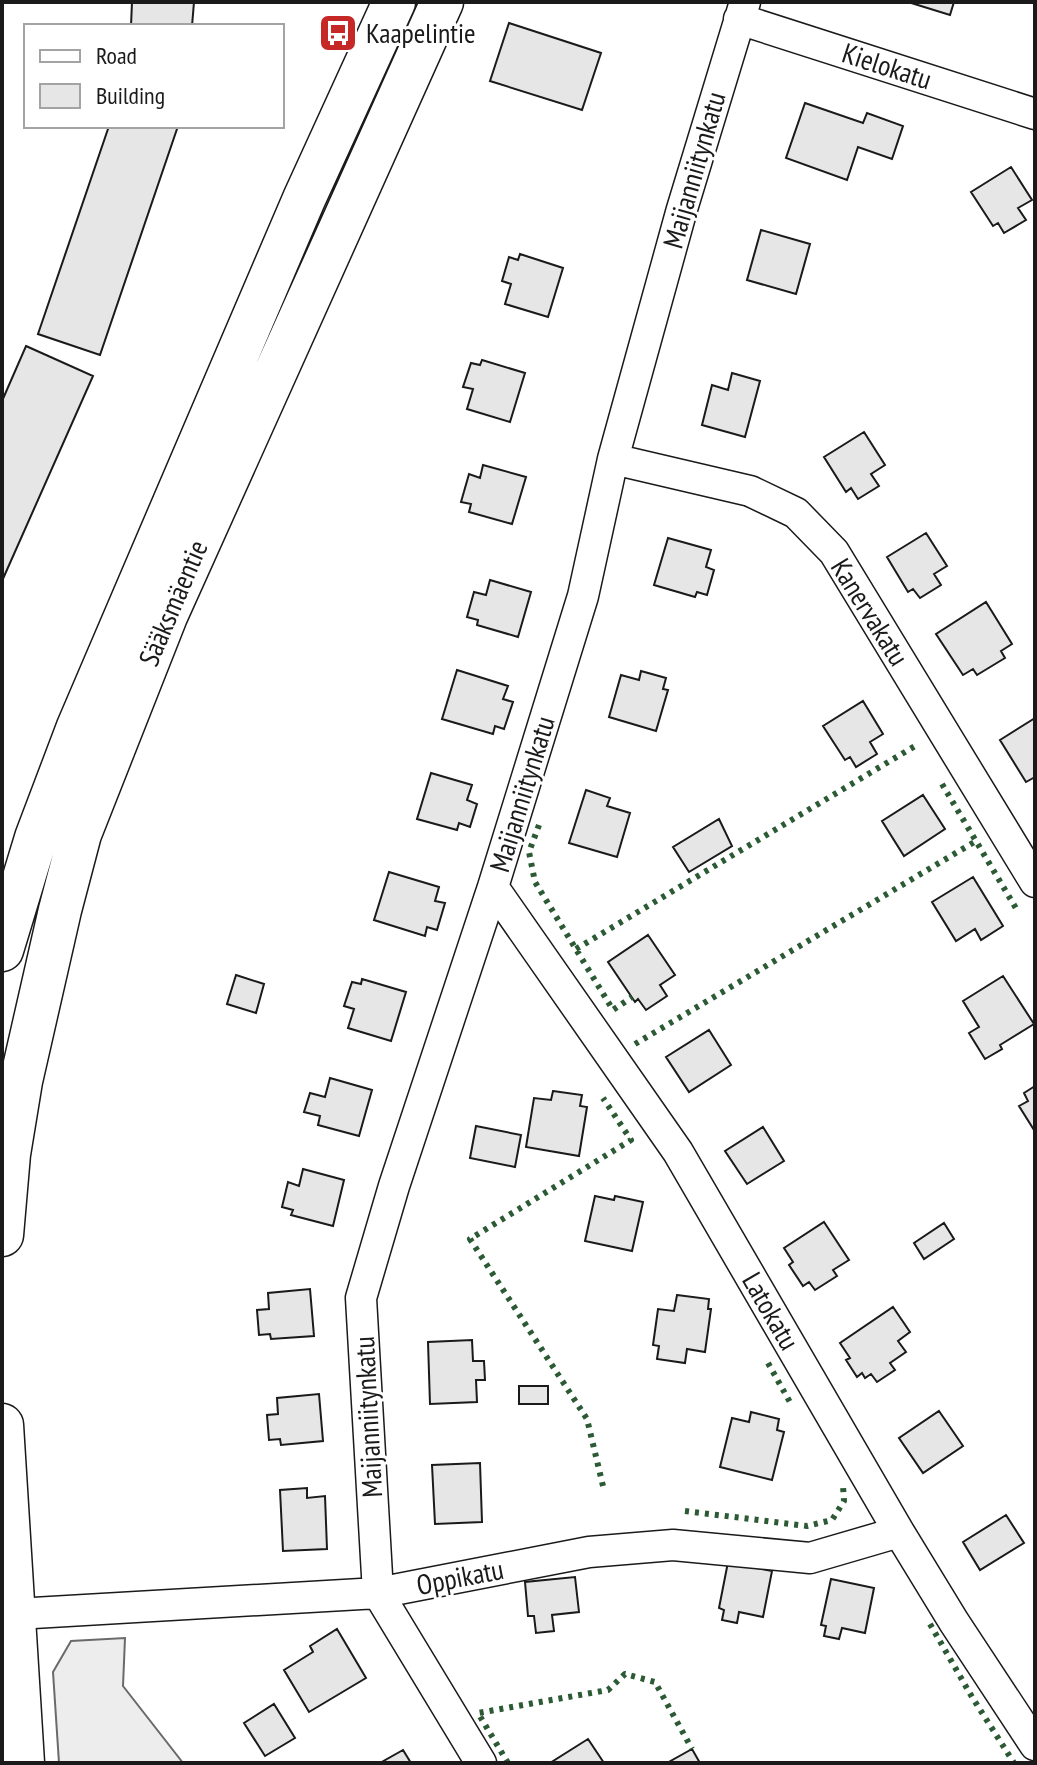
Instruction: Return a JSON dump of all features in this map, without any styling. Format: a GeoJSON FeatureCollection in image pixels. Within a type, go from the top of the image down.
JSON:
{"type":"FeatureCollection","features":[{"type":"Feature","properties":{"kind":"main road","name":"Sääksmäentie"},"geometry":{"type":"LineString","coordinates":[[2,950],[36,838],[78,727],[298,213],[394,2]]}},
{"type":"Feature","properties":{"kind":"main road","name":"Sääksmäentie"},"geometry":{"type":"LineString","coordinates":[[2,1235],[9,1154],[21,1081],[80,834],[166,616],[442,2]]}},
{"type":"Feature","properties":{"kind":"main road"},"geometry":{"type":"LineString","coordinates":[[2,1425],[7,1611],[23,1763]]}},
{"type":"Feature","properties":{"kind":"street","name":"Kielokatu"},"geometry":{"type":"LineString","coordinates":[[742,10],[1035,114]]}},
{"type":"Feature","properties":{"kind":"street","name":"Maijanniitynkatu"},"geometry":{"type":"LineString","coordinates":[[378,1593],[361,1298],[583,596],[613,459],[682,209],[742,10]]}},
{"type":"Feature","properties":{"kind":"street","name":"Kanervakatu"},"geometry":{"type":"LineString","coordinates":[[613,459],[750,491],[796,513],[834,552],[1035,882]]}},
{"type":"Feature","properties":{"kind":"street","name":"Latokatu"},"geometry":{"type":"LineString","coordinates":[[493,887],[678,1152],[899,1532],[1035,1745]]}},
{"type":"Feature","properties":{"kind":"street","name":"Oppikatu"},"geometry":{"type":"LineString","coordinates":[[7,1611],[378,1593],[603,1551],[673,1545],[810,1558],[899,1532]]}},
{"type":"Feature","properties":{"kind":"street"},"geometry":{"type":"LineString","coordinates":[[378,1593],[481,1763]]}},
{"type":"Feature","properties":{"kind":"shaded area"},"geometry":{"type":"Polygon","coordinates":[[[125,1638],[123,1686],[183,1763],[59,1763],[53,1672],[71,1641],[125,1638]]]}},
{"type":"Feature","properties":{"kind":"building"},"geometry":{"type":"Polygon","coordinates":[[[132,2],[194,2],[192,24],[131,24],[132,2]]]}},
{"type":"Feature","properties":{"kind":"building"},"geometry":{"type":"Polygon","coordinates":[[[908,2],[954,2],[950,15],[908,2]]]}},
{"type":"Feature","properties":{"kind":"building"},"geometry":{"type":"Polygon","coordinates":[[[509,23],[601,53],[582,110],[490,81],[509,23]]]}},
{"type":"Feature","properties":{"kind":"building"},"geometry":{"type":"Polygon","coordinates":[[[805,103],[863,123],[867,113],[903,126],[892,159],[858,147],[847,180],[786,158],[805,103]]]}},
{"type":"Feature","properties":{"kind":"building"},"geometry":{"type":"Polygon","coordinates":[[[108,128],[177,128],[100,355],[38,334],[108,128]]]}},
{"type":"Feature","properties":{"kind":"building"},"geometry":{"type":"Polygon","coordinates":[[[1011,167],[1032,200],[1018,208],[1026,220],[1004,233],[998,223],[993,226],[971,192],[1011,167]]]}},
{"type":"Feature","properties":{"kind":"building"},"geometry":{"type":"Polygon","coordinates":[[[761,230],[810,244],[796,294],[747,280],[761,230]]]}},
{"type":"Feature","properties":{"kind":"building"},"geometry":{"type":"Polygon","coordinates":[[[520,254],[563,268],[548,317],[505,304],[511,284],[502,281],[509,257],[518,260],[520,254]]]}},
{"type":"Feature","properties":{"kind":"building"},"geometry":{"type":"Polygon","coordinates":[[[26,346],[93,376],[2,581],[2,401],[26,346]]]}},
{"type":"Feature","properties":{"kind":"building"},"geometry":{"type":"Polygon","coordinates":[[[482,360],[525,373],[510,422],[467,409],[473,389],[463,387],[471,363],[480,365],[482,360]]]}},
{"type":"Feature","properties":{"kind":"building"},"geometry":{"type":"Polygon","coordinates":[[[732,373],[760,381],[745,437],[702,425],[712,385],[728,390],[732,373]]]}},
{"type":"Feature","properties":{"kind":"building"},"geometry":{"type":"Polygon","coordinates":[[[864,432],[885,465],[871,474],[879,486],[858,499],[851,488],[846,492],[824,457],[864,432]]]}},
{"type":"Feature","properties":{"kind":"building"},"geometry":{"type":"Polygon","coordinates":[[[483,465],[526,477],[512,524],[469,512],[471,504],[461,502],[469,474],[480,478],[483,465]]]}},
{"type":"Feature","properties":{"kind":"building"},"geometry":{"type":"Polygon","coordinates":[[[926,533],[947,566],[934,574],[941,585],[920,598],[913,589],[908,592],[887,557],[926,533]]]}},
{"type":"Feature","properties":{"kind":"building"},"geometry":{"type":"Polygon","coordinates":[[[668,538],[711,550],[706,567],[714,570],[707,595],[697,592],[695,597],[654,585],[668,538]]]}},
{"type":"Feature","properties":{"kind":"building"},"geometry":{"type":"Polygon","coordinates":[[[490,580],[531,592],[518,637],[477,625],[478,620],[467,617],[474,592],[486,595],[490,580]]]}},
{"type":"Feature","properties":{"kind":"building"},"geometry":{"type":"Polygon","coordinates":[[[986,602],[1012,644],[1001,651],[1005,658],[977,675],[973,669],[963,675],[936,634],[986,602]]]}},
{"type":"Feature","properties":{"kind":"building"},"geometry":{"type":"Polygon","coordinates":[[[457,670],[508,686],[503,699],[513,702],[504,729],[495,726],[493,734],[442,719],[457,670]]]}},
{"type":"Feature","properties":{"kind":"building"},"geometry":{"type":"Polygon","coordinates":[[[641,671],[666,678],[663,689],[668,690],[656,731],[609,717],[621,675],[639,680],[641,671]]]}},
{"type":"Feature","properties":{"kind":"building"},"geometry":{"type":"Polygon","coordinates":[[[863,701],[883,734],[870,742],[877,754],[856,767],[850,757],[845,760],[823,726],[863,701]]]}},
{"type":"Feature","properties":{"kind":"building"},"geometry":{"type":"Polygon","coordinates":[[[1035,718],[1035,777],[1026,782],[1000,740],[1035,718]]]}},
{"type":"Feature","properties":{"kind":"building"},"geometry":{"type":"Polygon","coordinates":[[[431,773],[472,785],[467,800],[477,804],[470,827],[459,823],[457,830],[417,819],[431,773]]]}},
{"type":"Feature","properties":{"kind":"building"},"geometry":{"type":"Polygon","coordinates":[[[586,790],[610,798],[607,806],[630,813],[617,857],[569,843],[586,790]]]}},
{"type":"Feature","properties":{"kind":"building"},"geometry":{"type":"Polygon","coordinates":[[[923,795],[945,829],[904,856],[882,821],[923,795]]]}},
{"type":"Feature","properties":{"kind":"building"},"geometry":{"type":"Polygon","coordinates":[[[719,819],[732,846],[689,872],[673,847],[719,819]]]}},
{"type":"Feature","properties":{"kind":"building"},"geometry":{"type":"Polygon","coordinates":[[[389,872],[439,887],[435,901],[445,903],[437,930],[427,927],[425,936],[374,920],[389,872]]]}},
{"type":"Feature","properties":{"kind":"building"},"geometry":{"type":"Polygon","coordinates":[[[973,877],[1003,926],[981,940],[975,929],[956,941],[932,902],[973,877]]]}},
{"type":"Feature","properties":{"kind":"building"},"geometry":{"type":"Polygon","coordinates":[[[648,935],[675,975],[660,985],[667,996],[646,1010],[638,999],[635,1002],[608,962],[648,935]]]}},
{"type":"Feature","properties":{"kind":"building"},"geometry":{"type":"Polygon","coordinates":[[[236,975],[264,984],[256,1013],[227,1004],[236,975]]]}},
{"type":"Feature","properties":{"kind":"building"},"geometry":{"type":"Polygon","coordinates":[[[1003,976],[1034,1024],[1000,1045],[1002,1049],[985,1059],[969,1033],[979,1027],[963,1001],[1003,976]]]}},
{"type":"Feature","properties":{"kind":"building"},"geometry":{"type":"Polygon","coordinates":[[[362,979],[406,992],[391,1041],[348,1028],[354,1009],[344,1006],[352,982],[361,984],[362,979]]]}},
{"type":"Feature","properties":{"kind":"building"},"geometry":{"type":"Polygon","coordinates":[[[709,1030],[731,1065],[689,1092],[666,1057],[709,1030]]]}},
{"type":"Feature","properties":{"kind":"building"},"geometry":{"type":"Polygon","coordinates":[[[330,1078],[372,1090],[359,1136],[318,1125],[320,1116],[304,1112],[310,1093],[325,1097],[330,1078]]]}},
{"type":"Feature","properties":{"kind":"building"},"geometry":{"type":"Polygon","coordinates":[[[1035,1086],[1034,1130],[1019,1106],[1028,1101],[1024,1093],[1035,1086]]]}},
{"type":"Feature","properties":{"kind":"building"},"geometry":{"type":"Polygon","coordinates":[[[553,1091],[582,1095],[580,1106],[587,1107],[579,1156],[526,1147],[534,1098],[551,1100],[553,1091]]]}},
{"type":"Feature","properties":{"kind":"building"},"geometry":{"type":"Polygon","coordinates":[[[476,1126],[521,1135],[515,1167],[470,1158],[476,1126]]]}},
{"type":"Feature","properties":{"kind":"building"},"geometry":{"type":"Polygon","coordinates":[[[763,1127],[784,1161],[747,1184],[725,1151],[763,1127]]]}},
{"type":"Feature","properties":{"kind":"building"},"geometry":{"type":"Polygon","coordinates":[[[303,1169],[344,1180],[333,1226],[291,1215],[293,1210],[282,1207],[288,1182],[299,1186],[303,1169]]]}},
{"type":"Feature","properties":{"kind":"building"},"geometry":{"type":"Polygon","coordinates":[[[595,1196],[614,1200],[615,1196],[643,1202],[632,1251],[585,1241],[595,1196]]]}},
{"type":"Feature","properties":{"kind":"building"},"geometry":{"type":"Polygon","coordinates":[[[824,1222],[849,1260],[833,1270],[837,1276],[815,1290],[809,1282],[803,1286],[789,1265],[793,1262],[784,1248],[824,1222]]]}},
{"type":"Feature","properties":{"kind":"building"},"geometry":{"type":"Polygon","coordinates":[[[944,1223],[954,1239],[924,1259],[914,1243],[944,1223]]]}},
{"type":"Feature","properties":{"kind":"building"},"geometry":{"type":"Polygon","coordinates":[[[310,1289],[314,1336],[271,1339],[270,1334],[259,1335],[257,1310],[269,1309],[268,1293],[310,1289]]]}},
{"type":"Feature","properties":{"kind":"building"},"geometry":{"type":"Polygon","coordinates":[[[677,1295],[709,1299],[708,1309],[711,1309],[705,1352],[687,1349],[685,1363],[657,1359],[659,1346],[653,1345],[658,1309],[674,1311],[677,1295]]]}},
{"type":"Feature","properties":{"kind":"building"},"geometry":{"type":"Polygon","coordinates":[[[893,1307],[910,1332],[898,1341],[906,1352],[890,1363],[895,1370],[877,1382],[871,1374],[865,1378],[862,1373],[857,1377],[840,1343],[893,1307]]]}},
{"type":"Feature","properties":{"kind":"building"},"geometry":{"type":"Polygon","coordinates":[[[472,1340],[473,1361],[484,1361],[485,1380],[476,1380],[477,1402],[430,1404],[428,1342],[472,1340]]]}},
{"type":"Feature","properties":{"kind":"building"},"geometry":{"type":"Polygon","coordinates":[[[519,1386],[548,1386],[548,1404],[519,1404],[519,1386]]]}},
{"type":"Feature","properties":{"kind":"building"},"geometry":{"type":"Polygon","coordinates":[[[319,1394],[323,1441],[281,1445],[280,1439],[269,1440],[267,1415],[278,1414],[277,1398],[319,1394]]]}},
{"type":"Feature","properties":{"kind":"building"},"geometry":{"type":"Polygon","coordinates":[[[939,1411],[963,1446],[923,1473],[899,1438],[939,1411]]]}},
{"type":"Feature","properties":{"kind":"building"},"geometry":{"type":"Polygon","coordinates":[[[751,1412],[779,1419],[777,1430],[784,1432],[772,1480],[720,1467],[732,1418],[749,1422],[751,1412]]]}},
{"type":"Feature","properties":{"kind":"building"},"geometry":{"type":"Polygon","coordinates":[[[480,1463],[482,1522],[435,1524],[432,1465],[480,1463]]]}},
{"type":"Feature","properties":{"kind":"building"},"geometry":{"type":"Polygon","coordinates":[[[307,1488],[307,1498],[325,1496],[327,1549],[283,1551],[280,1490],[307,1488]]]}},
{"type":"Feature","properties":{"kind":"building"},"geometry":{"type":"Polygon","coordinates":[[[1006,1515],[1024,1543],[980,1570],[963,1542],[1006,1515]]]}},
{"type":"Feature","properties":{"kind":"building"},"geometry":{"type":"Polygon","coordinates":[[[728,1562],[772,1571],[763,1617],[739,1612],[737,1623],[722,1620],[724,1610],[719,1608],[728,1562]]]}},
{"type":"Feature","properties":{"kind":"building"},"geometry":{"type":"Polygon","coordinates":[[[575,1577],[579,1612],[552,1615],[554,1631],[536,1633],[534,1616],[528,1616],[525,1582],[575,1577]]]}},
{"type":"Feature","properties":{"kind":"building"},"geometry":{"type":"Polygon","coordinates":[[[831,1579],[874,1588],[865,1633],[842,1628],[839,1639],[824,1636],[826,1626],[821,1625],[831,1579]]]}},
{"type":"Feature","properties":{"kind":"building"},"geometry":{"type":"Polygon","coordinates":[[[337,1629],[366,1678],[309,1712],[284,1670],[313,1652],[310,1646],[337,1629]]]}},
{"type":"Feature","properties":{"kind":"building"},"geometry":{"type":"Polygon","coordinates":[[[274,1704],[295,1738],[265,1756],[244,1723],[274,1704]]]}},
{"type":"Feature","properties":{"kind":"building"},"geometry":{"type":"Polygon","coordinates":[[[588,1739],[604,1763],[550,1763],[588,1739]]]}},
{"type":"Feature","properties":{"kind":"building"},"geometry":{"type":"Polygon","coordinates":[[[692,1749],[700,1763],[667,1763],[692,1749]]]}},
{"type":"Feature","properties":{"kind":"building"},"geometry":{"type":"Polygon","coordinates":[[[403,1750],[411,1763],[380,1763],[403,1750]]]}},
{"type":"Feature","properties":{"kind":"hedge"},"geometry":{"type":"LineString","coordinates":[[576,949],[915,746]]}},
{"type":"Feature","properties":{"kind":"hedge"},"geometry":{"type":"LineString","coordinates":[[942,784],[1017,910]]}},
{"type":"Feature","properties":{"kind":"hedge"},"geometry":{"type":"LineString","coordinates":[[539,825],[529,852],[535,882],[613,1010],[632,997]]}},
{"type":"Feature","properties":{"kind":"hedge"},"geometry":{"type":"LineString","coordinates":[[635,1044],[976,841]]}},
{"type":"Feature","properties":{"kind":"hedge"},"geometry":{"type":"LineString","coordinates":[[603,1098],[631,1140],[470,1239],[587,1419],[603,1486]]}},
{"type":"Feature","properties":{"kind":"hedge"},"geometry":{"type":"LineString","coordinates":[[768,1363],[791,1404]]}},
{"type":"Feature","properties":{"kind":"hedge"},"geometry":{"type":"LineString","coordinates":[[685,1511],[807,1526],[832,1520],[844,1501],[843,1486]]}},
{"type":"Feature","properties":{"kind":"hedge"},"geometry":{"type":"LineString","coordinates":[[930,1624],[1014,1763]]}},
{"type":"Feature","properties":{"kind":"hedge"},"geometry":{"type":"LineString","coordinates":[[508,1763],[478,1713],[608,1690],[625,1674],[655,1682],[692,1749]]}},
{"type":"Feature","properties":{"kind":"place","name":"Kaapelintie"},"geometry":{"type":"Point","coordinates":[338,33]}}]}
